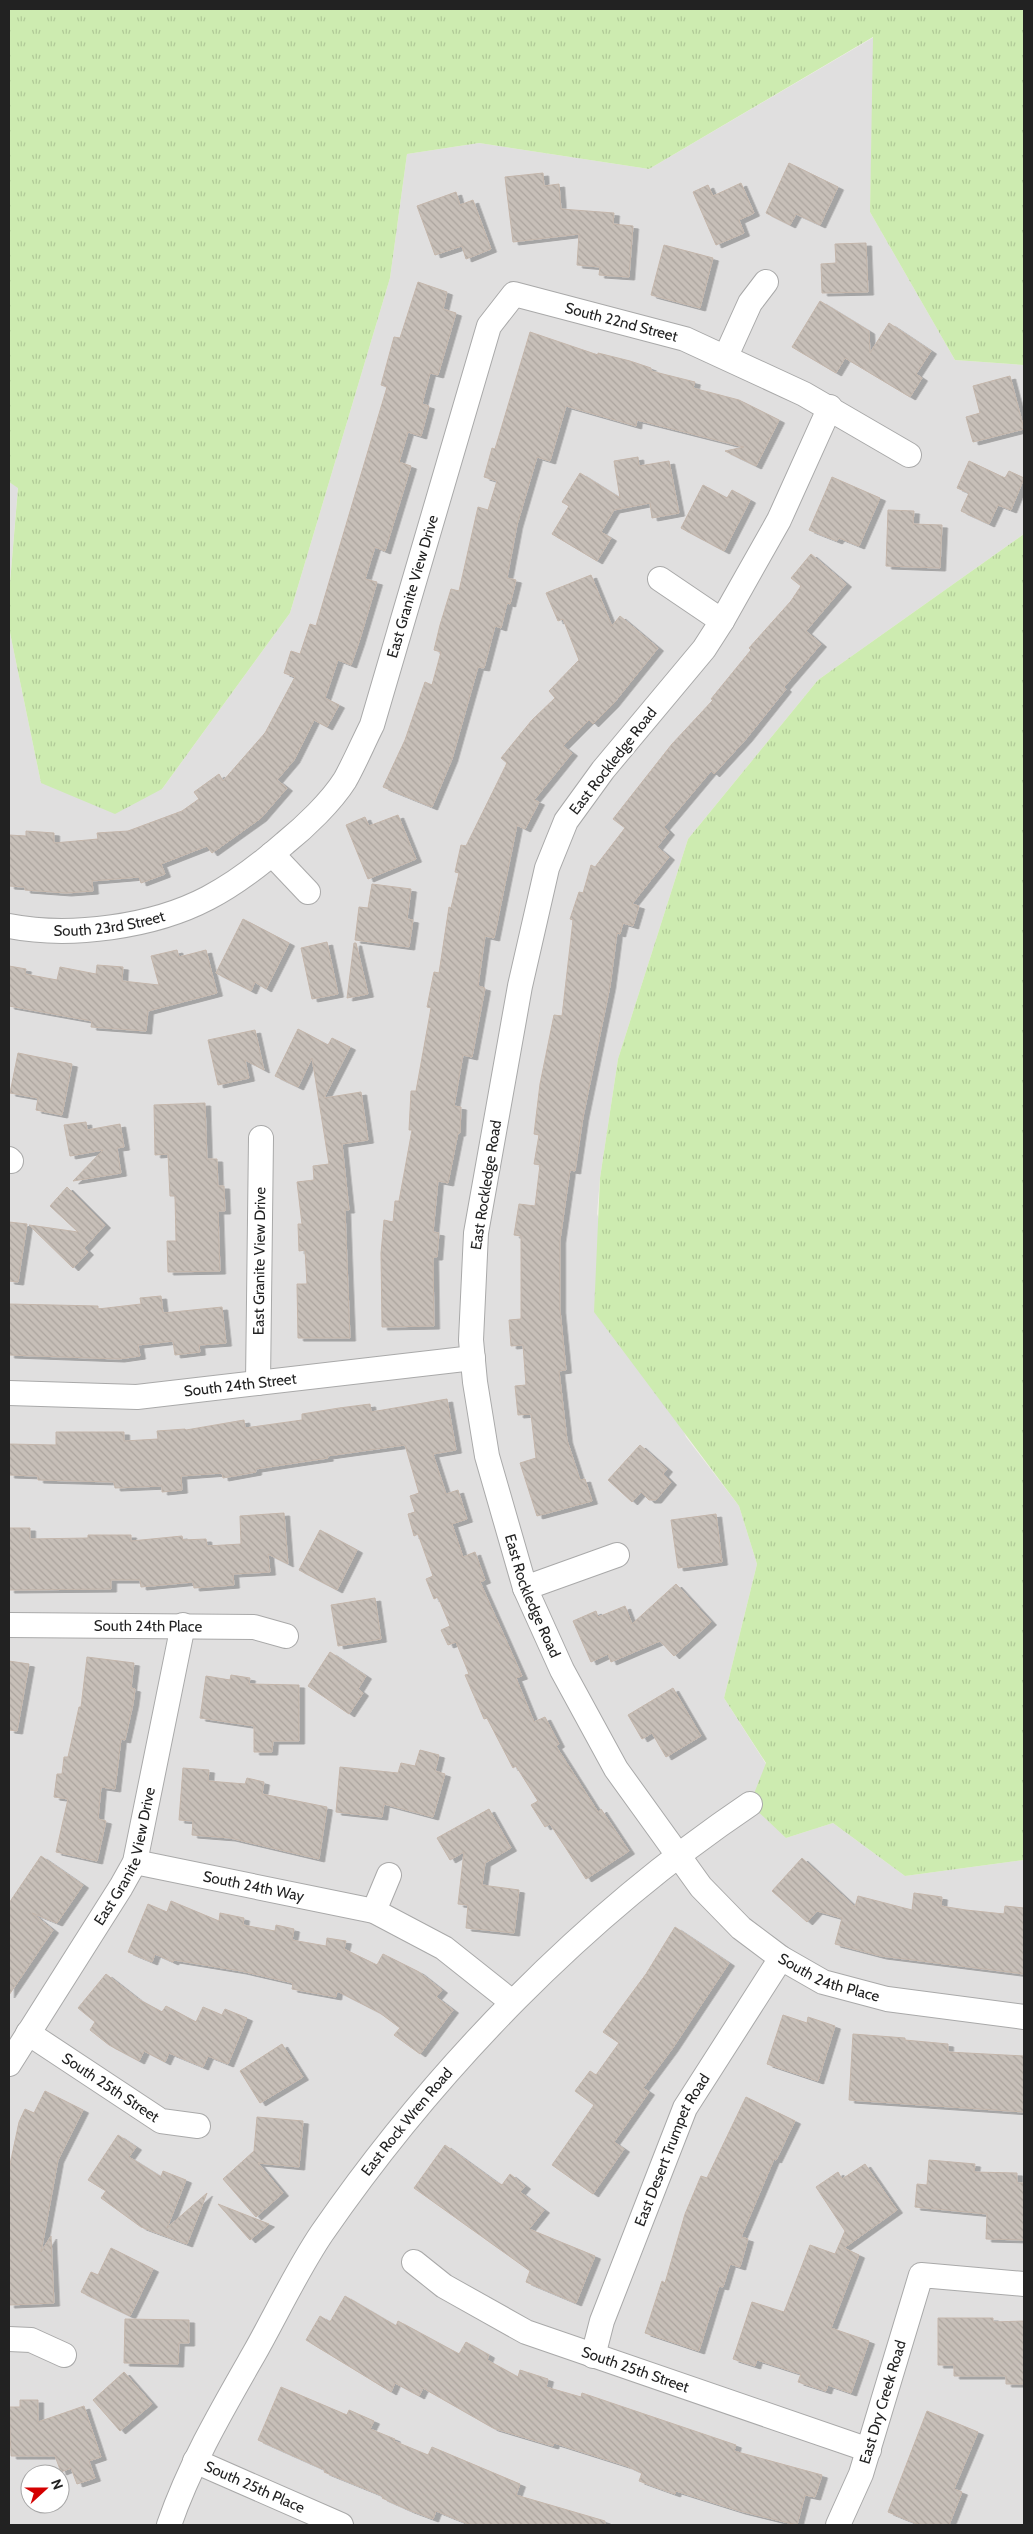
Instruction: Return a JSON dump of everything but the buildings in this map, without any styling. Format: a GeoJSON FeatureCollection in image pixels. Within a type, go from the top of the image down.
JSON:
{"type":"FeatureCollection","features":[{"type":"Feature","properties":{"kind":"street"},"geometry":{"type":"LineString","coordinates":[[726,356],[750,303],[766,282]]}},
{"type":"Feature","properties":{"kind":"street","name":"South 22nd Street"},"geometry":{"type":"LineString","coordinates":[[514,294],[685,339],[726,356],[830,407],[909,455]]}},
{"type":"Feature","properties":{"kind":"street","name":"East Granite View Drive"},"geometry":{"type":"LineString","coordinates":[[207,898],[250,873],[303,828],[344,781],[372,726],[489,326],[514,294]]}},
{"type":"Feature","properties":{"kind":"street","name":"East Rockledge Road"},"geometry":{"type":"LineString","coordinates":[[678,1854],[616,1769],[562,1670],[525,1588],[487,1456],[473,1358],[471,1340],[476,1233],[520,986],[547,868],[566,821],[597,777],[704,649],[722,621],[778,520],[830,407]]}},
{"type":"Feature","properties":{"kind":"street"},"geometry":{"type":"LineString","coordinates":[[660,579],[722,621]]}},
{"type":"Feature","properties":{"kind":"street"},"geometry":{"type":"LineString","coordinates":[[272,854],[308,892]]}},
{"type":"Feature","properties":{"kind":"street","name":"South 23rd Street"},"geometry":{"type":"LineString","coordinates":[[9,926],[32,930],[72,932],[111,927],[168,914],[207,898]]}},
{"type":"Feature","properties":{"kind":"street","name":"East Granite View Drive"},"geometry":{"type":"LineString","coordinates":[[258,1383],[261,1138]]}},
{"type":"Feature","properties":{"kind":"street","name":"South 24th Street"},"geometry":{"type":"LineString","coordinates":[[9,1393],[137,1397],[473,1358]]}},
{"type":"Feature","properties":{"kind":"street"},"geometry":{"type":"LineString","coordinates":[[525,1588],[617,1556]]}},
{"type":"Feature","properties":{"kind":"street","name":"South 24th Place"},"geometry":{"type":"LineString","coordinates":[[9,1625],[254,1627],[286,1636]]}},
{"type":"Feature","properties":{"kind":"street","name":"East Granite View Drive"},"geometry":{"type":"LineString","coordinates":[[9,2064],[121,1887],[134,1862],[183,1626]]}},
{"type":"Feature","properties":{"kind":"street","name":"East Rock Wren Road"},"geometry":{"type":"LineString","coordinates":[[169,2525],[195,2461],[321,2234],[417,2106],[512,2002],[678,1854],[750,1804]]}},
{"type":"Feature","properties":{"kind":"street","name":"South 24th Place"},"geometry":{"type":"LineString","coordinates":[[678,1854],[701,1887],[741,1928],[781,1958],[823,1982],[886,1999],[1024,2017]]}},
{"type":"Feature","properties":{"kind":"street","name":"South 24th Way"},"geometry":{"type":"LineString","coordinates":[[134,1862],[374,1911],[444,1948],[512,2002]]}},
{"type":"Feature","properties":{"kind":"street"},"geometry":{"type":"LineString","coordinates":[[374,1911],[389,1875]]}},
{"type":"Feature","properties":{"kind":"street","name":"East Desert Trumpet Road"},"geometry":{"type":"LineString","coordinates":[[593,2356],[602,2321],[685,2108],[781,1958]]}},
{"type":"Feature","properties":{"kind":"street","name":"South 25th Street"},"geometry":{"type":"LineString","coordinates":[[28,2033],[162,2121],[198,2126]]}},
{"type":"Feature","properties":{"kind":"street","name":"South 25th Street"},"geometry":{"type":"LineString","coordinates":[[414,2262],[444,2286],[526,2332],[869,2450]]}},
{"type":"Feature","properties":{"kind":"street","name":"East Dry Creek Road"},"geometry":{"type":"LineString","coordinates":[[838,2525],[861,2474],[869,2450],[921,2275],[1024,2284]]}},
{"type":"Feature","properties":{"kind":"street"},"geometry":{"type":"LineString","coordinates":[[9,2339],[31,2340],[64,2355]]}},
{"type":"Feature","properties":{"kind":"street","name":"South 25th Place"},"geometry":{"type":"LineString","coordinates":[[195,2461],[341,2525]]}},
{"type":"Feature","properties":{"kind":"shaded area"},"geometry":{"type":"Polygon","coordinates":[[[874,37],[870,212],[955,360],[1024,365],[1024,534],[818,680],[688,839],[618,1059],[600,1178],[597,1214],[686,1437],[739,1506],[757,1564],[724,1698],[766,1764],[786,1838],[833,1823],[905,1876],[1024,1860],[1024,2525],[9,2525],[9,628],[41,783],[162,789],[290,613],[390,278],[407,154],[479,143],[649,169],[874,37]]]}},
{"type":"Feature","properties":{"kind":"shaded area"},"geometry":{"type":"Polygon","coordinates":[[[9,482],[18,487],[9,595],[9,482]]]}},
{"type":"Feature","properties":{"kind":"green space"},"geometry":{"type":"Polygon","coordinates":[[[9,9],[1024,9],[1024,365],[955,360],[870,212],[873,37],[649,169],[479,143],[407,154],[390,278],[290,613],[162,789],[115,814],[41,783],[9,628],[9,595],[18,488],[9,482],[9,9]]]}},
{"type":"Feature","properties":{"kind":"green space"},"geometry":{"type":"Polygon","coordinates":[[[1024,534],[1024,1860],[905,1876],[833,1823],[786,1838],[750,1804],[766,1763],[724,1698],[757,1564],[739,1506],[594,1312],[600,1178],[618,1059],[688,839],[818,680],[1024,534]]]}}]}
